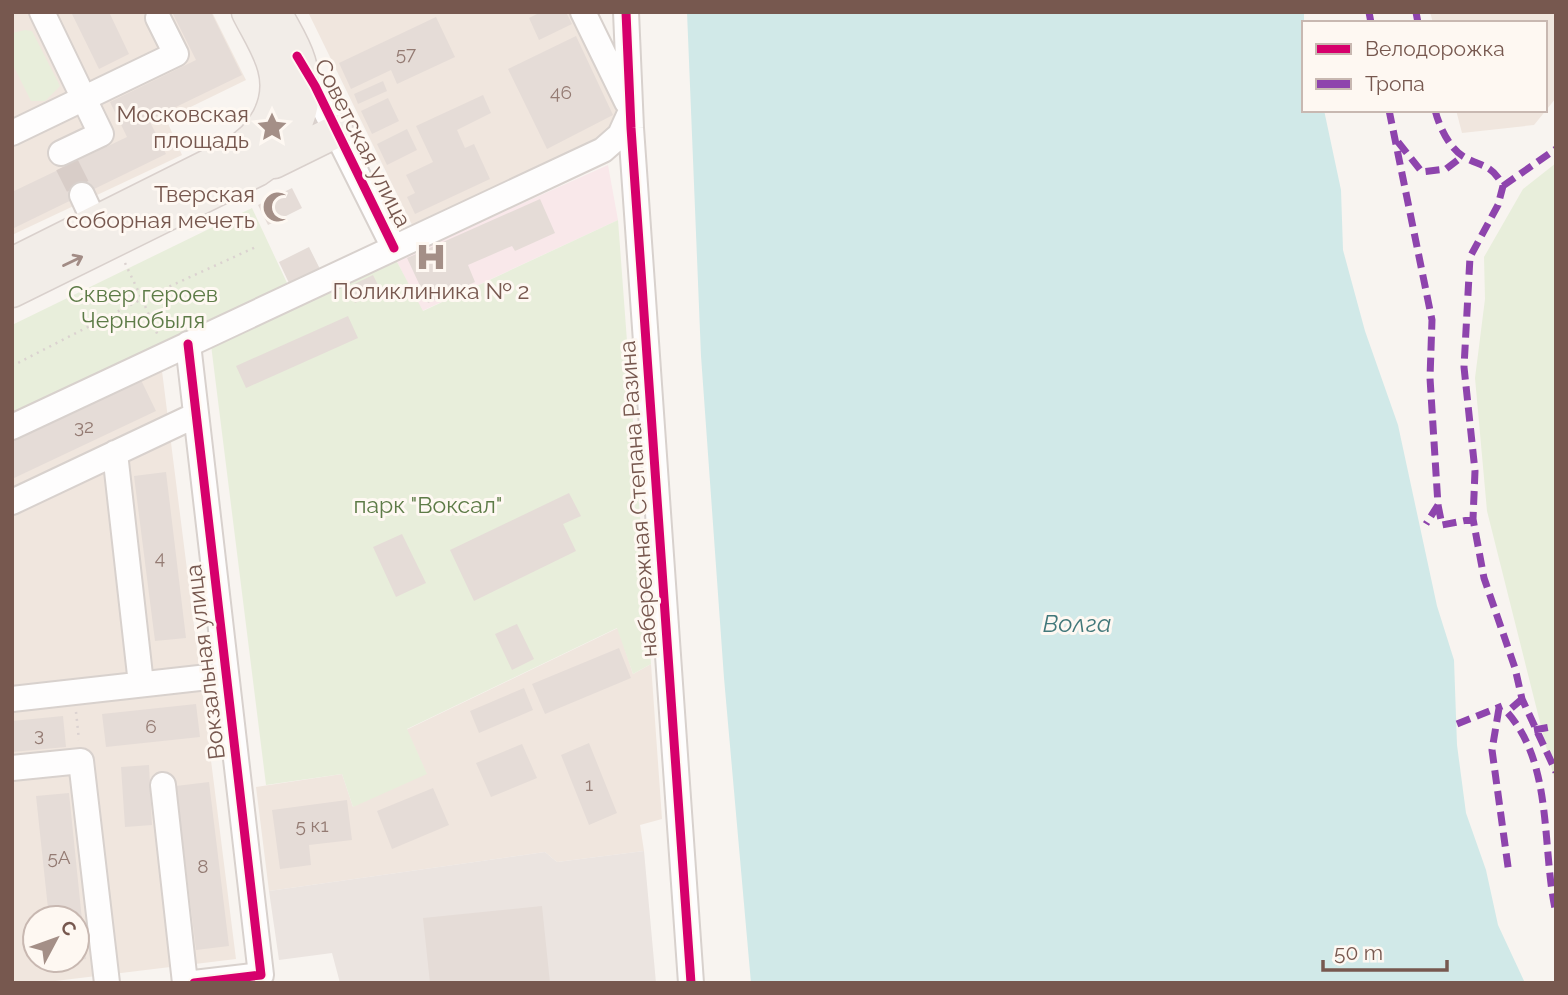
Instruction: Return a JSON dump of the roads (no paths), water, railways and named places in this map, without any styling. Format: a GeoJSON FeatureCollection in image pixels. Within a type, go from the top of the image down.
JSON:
{"type":"FeatureCollection","features":[{"type":"Feature","properties":{"kind":"main road","name":"Советская улица"},"geometry":{"type":"LineString","coordinates":[[248,12],[285,60]]}},
{"type":"Feature","properties":{"kind":"main road","name":"Советская улица"},"geometry":{"type":"LineString","coordinates":[[275,12],[285,60]]}},
{"type":"Feature","properties":{"kind":"main road"},"geometry":{"type":"LineString","coordinates":[[257,170],[285,144],[299,116],[303,86],[285,60]]}},
{"type":"Feature","properties":{"kind":"main road"},"geometry":{"type":"LineString","coordinates":[[12,264],[232,155],[252,141],[264,127],[274,106],[276,88],[285,60]]}},
{"type":"Feature","properties":{"kind":"main road"},"geometry":{"type":"LineString","coordinates":[[12,291],[337,131]]}},
{"type":"Feature","properties":{"kind":"street"},"geometry":{"type":"LineString","coordinates":[[42,12],[101,134],[62,155]]}},
{"type":"Feature","properties":{"kind":"street"},"geometry":{"type":"LineString","coordinates":[[12,427],[604,150],[624,131],[631,109],[583,12]]}},
{"type":"Feature","properties":{"kind":"street","name":"набережная Степана Разина"},"geometry":{"type":"LineString","coordinates":[[626,12],[691,983]]}},
{"type":"Feature","properties":{"kind":"street"},"geometry":{"type":"LineString","coordinates":[[12,133],[176,54],[158,18]]}},
{"type":"Feature","properties":{"kind":"street","name":"Советская улица"},"geometry":{"type":"LineString","coordinates":[[285,60],[337,131],[394,248]]}},
{"type":"Feature","properties":{"kind":"street"},"geometry":{"type":"LineString","coordinates":[[82,195],[95,223]]}},
{"type":"Feature","properties":{"kind":"street","name":"Вокзальная улица"},"geometry":{"type":"LineString","coordinates":[[176,349],[196,415],[261,975],[194,983]]}},
{"type":"Feature","properties":{"kind":"street"},"geometry":{"type":"LineString","coordinates":[[12,502],[196,415]]}},
{"type":"Feature","properties":{"kind":"street"},"geometry":{"type":"LineString","coordinates":[[115,453],[141,684]]}},
{"type":"Feature","properties":{"kind":"street"},"geometry":{"type":"LineString","coordinates":[[12,699],[226,675]]}},
{"type":"Feature","properties":{"kind":"street"},"geometry":{"type":"LineString","coordinates":[[12,768],[81,761],[107,983]]}},
{"type":"Feature","properties":{"kind":"street"},"geometry":{"type":"LineString","coordinates":[[163,785],[185,983]]}},
{"type":"Feature","properties":{"kind":"water","name":"Волга"},"geometry":{"type":"Polygon","coordinates":[[[687,12],[1304,12],[1302,112],[1324,112],[1341,190],[1343,250],[1365,331],[1398,425],[1437,606],[1454,660],[1457,745],[1466,813],[1486,870],[1498,925],[1525,983],[751,983],[724,678],[701,356],[687,12]]]}},
{"type":"Feature","properties":{"kind":"tunnel"},"geometry":{"type":"LineString","coordinates":[[67,165],[82,195]]}},
{"type":"Feature","properties":{"kind":"place","name":"Московская площадь"},"geometry":{"type":"Point","coordinates":[272,127]}},
{"type":"Feature","properties":{"kind":"place","name":"Тверская соборная мечеть"},"geometry":{"type":"Point","coordinates":[278,207]}},
{"type":"Feature","properties":{"kind":"place","name":"Поликлиника № 2"},"geometry":{"type":"Point","coordinates":[431,257]}},
{"type":"Feature","properties":{"kind":"park label","name":"Сквер героев Чернобыля"},"geometry":{"type":"Point","coordinates":[143,307]}},
{"type":"Feature","properties":{"kind":"park label","name":"парк \"Воксал\""},"geometry":{"type":"Point","coordinates":[428,505]}}]}
